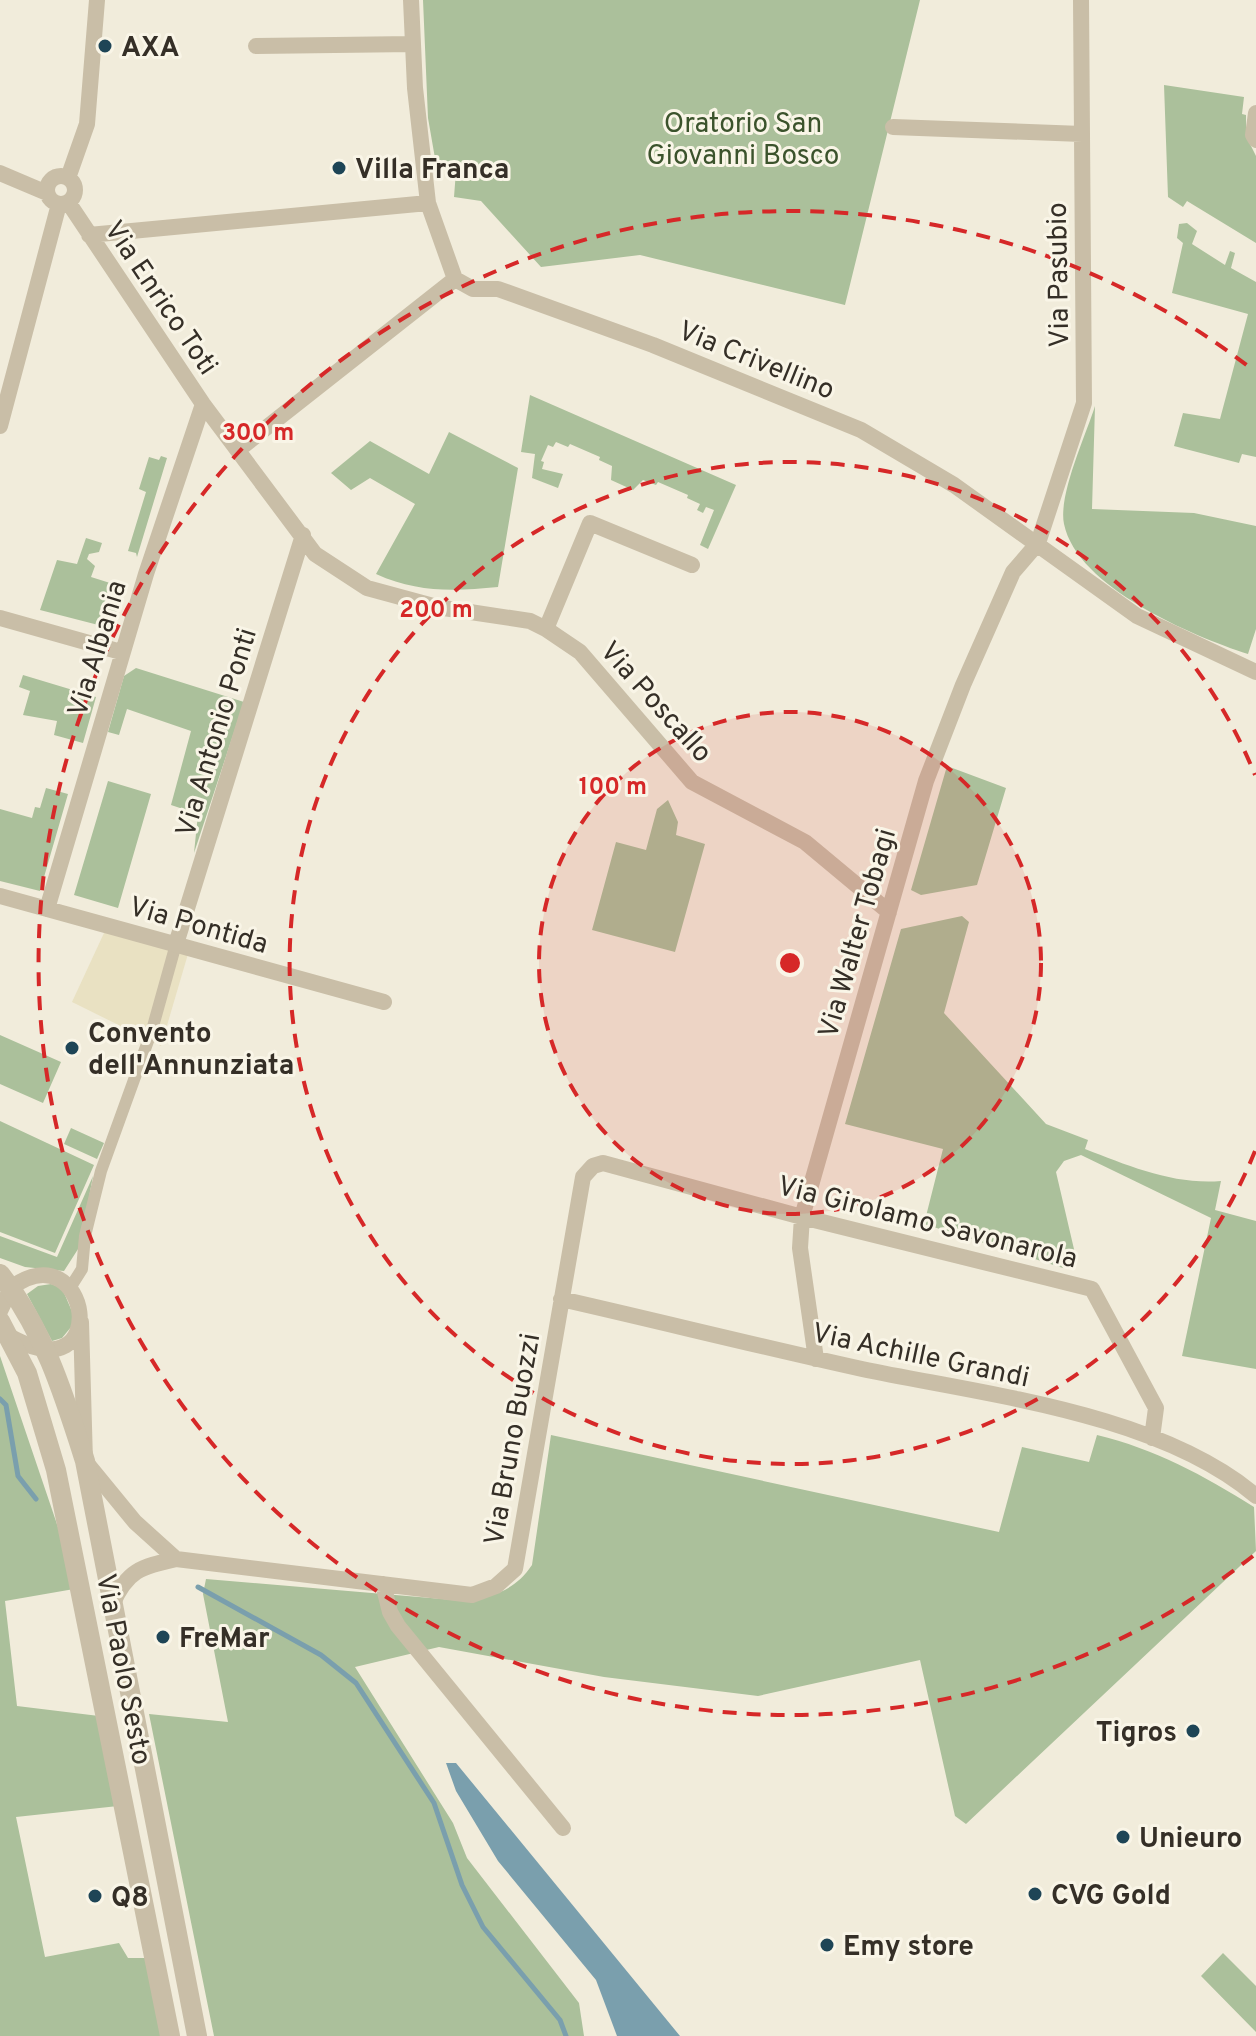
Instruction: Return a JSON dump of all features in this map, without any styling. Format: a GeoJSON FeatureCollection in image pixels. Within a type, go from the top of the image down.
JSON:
{"type":"FeatureCollection","features":[{"type":"Feature","properties":{"kind":"street"},"geometry":{"type":"LineString","coordinates":[[0,426],[58,200],[74,190],[68,178],[87,124],[97,0]]}},
{"type":"Feature","properties":{"kind":"street"},"geometry":{"type":"LineString","coordinates":[[238,450],[455,279],[428,203],[411,0]]}},
{"type":"Feature","properties":{"kind":"street","name":"Via Pasubio"},"geometry":{"type":"LineString","coordinates":[[1038,543],[1084,403],[1081,0]]}},
{"type":"Feature","properties":{"kind":"street"},"geometry":{"type":"LineString","coordinates":[[256,46],[413,44]]}},
{"type":"Feature","properties":{"kind":"street"},"geometry":{"type":"LineString","coordinates":[[1256,113],[1256,140]]}},
{"type":"Feature","properties":{"kind":"street"},"geometry":{"type":"LineString","coordinates":[[893,127],[1082,134]]}},
{"type":"Feature","properties":{"kind":"street"},"geometry":{"type":"LineString","coordinates":[[0,173],[58,200]]}},
{"type":"Feature","properties":{"kind":"street"},"geometry":{"type":"LineString","coordinates":[[58,200],[48,184],[54,178],[68,178]]}},
{"type":"Feature","properties":{"kind":"street","name":"Via Enrico Toti"},"geometry":{"type":"LineString","coordinates":[[58,200],[89,235],[203,404],[303,535]]}},
{"type":"Feature","properties":{"kind":"street"},"geometry":{"type":"LineString","coordinates":[[89,235],[428,203]]}},
{"type":"Feature","properties":{"kind":"street","name":"Via Crivellino"},"geometry":{"type":"LineString","coordinates":[[455,279],[473,289],[498,289],[653,345],[861,430],[954,485],[1137,616],[1256,672]]}},
{"type":"Feature","properties":{"kind":"street","name":"Via Albania"},"geometry":{"type":"LineString","coordinates":[[47,909],[121,652],[203,404]]}},
{"type":"Feature","properties":{"kind":"street"},"geometry":{"type":"LineString","coordinates":[[546,629],[590,523],[692,565]]}},
{"type":"Feature","properties":{"kind":"street","name":"Via Poscallo"},"geometry":{"type":"LineString","coordinates":[[303,535],[315,554],[367,588],[437,607],[530,621],[546,629],[580,652],[692,782],[805,842],[889,912]]}},
{"type":"Feature","properties":{"kind":"street","name":"Via Antonio Ponti"},"geometry":{"type":"LineString","coordinates":[[176,944],[303,535]]}},
{"type":"Feature","properties":{"kind":"street","name":"Via Walter Tobagi"},"geometry":{"type":"LineString","coordinates":[[816,1359],[800,1248],[802,1217],[926,781],[963,685],[1013,572],[1038,543]]}},
{"type":"Feature","properties":{"kind":"street"},"geometry":{"type":"LineString","coordinates":[[0,618],[121,652]]}},
{"type":"Feature","properties":{"kind":"street","name":"Via Pontida"},"geometry":{"type":"LineString","coordinates":[[0,896],[384,1002]]}},
{"type":"Feature","properties":{"kind":"street"},"geometry":{"type":"LineString","coordinates":[[0,1311],[5,1281],[46,1278],[70,1288],[82,1269],[85,1236],[101,1171],[152,1030],[176,944]]}},
{"type":"Feature","properties":{"kind":"street","name":"Via Girolamo Savonarola"},"geometry":{"type":"LineString","coordinates":[[593,1166],[603,1163],[802,1217],[1092,1289],[1156,1408],[1152,1438]]}},
{"type":"Feature","properties":{"kind":"street","name":"Via Bruno Buozzi"},"geometry":{"type":"LineString","coordinates":[[112,1607],[121,1583],[143,1567],[176,1559],[472,1595],[496,1586],[515,1569],[583,1177],[593,1166]]}},
{"type":"Feature","properties":{"kind":"street","name":"Via Paolo Sesto"},"geometry":{"type":"LineString","coordinates":[[5,1281],[45,1350],[85,1461]]}},
{"type":"Feature","properties":{"kind":"street","name":"Via Paolo Sesto"},"geometry":{"type":"LineString","coordinates":[[70,1288],[81,1309],[85,1461],[197,2036]]}},
{"type":"Feature","properties":{"kind":"street","name":"Via Achille Grandi"},"geometry":{"type":"LineString","coordinates":[[561,1299],[816,1359],[1127,1425],[1213,1468],[1256,1496]]}},
{"type":"Feature","properties":{"kind":"street"},"geometry":{"type":"LineString","coordinates":[[4,1329],[25,1345],[45,1350],[66,1344],[76,1335],[81,1322]]}},
{"type":"Feature","properties":{"kind":"street","name":"Via Paolo Sesto"},"geometry":{"type":"LineString","coordinates":[[4,1329],[27,1373],[56,1470],[170,2036]]}},
{"type":"Feature","properties":{"kind":"street"},"geometry":{"type":"LineString","coordinates":[[85,1461],[135,1522],[176,1559]]}},
{"type":"Feature","properties":{"kind":"street"},"geometry":{"type":"LineString","coordinates":[[383,1584],[390,1612],[398,1626],[563,1828]]}},
{"type":"Feature","properties":{"kind":"green space","name":"Oratorio San Giovanni Bosco"},"geometry":{"type":"Polygon","coordinates":[[[423,0],[920,0],[845,305],[640,255],[541,267],[481,201],[454,197],[456,171],[436,164],[428,118],[423,0]]]}},
{"type":"Feature","properties":{"kind":"green space"},"geometry":{"type":"Polygon","coordinates":[[[1164,85],[1244,97],[1242,114],[1246,115],[1246,136],[1256,156],[1256,243],[1187,201],[1183,207],[1168,197],[1164,85]]]}},
{"type":"Feature","properties":{"kind":"green space"},"geometry":{"type":"Polygon","coordinates":[[[1187,223],[1197,231],[1192,244],[1225,265],[1230,251],[1235,253],[1231,268],[1256,282],[1256,457],[1242,454],[1239,463],[1174,446],[1183,413],[1220,419],[1248,314],[1172,293],[1183,243],[1177,238],[1179,224],[1187,223]]]}},
{"type":"Feature","properties":{"kind":"green space"},"geometry":{"type":"Polygon","coordinates":[[[530,395],[736,485],[708,549],[700,545],[714,510],[706,507],[703,513],[697,510],[700,504],[687,498],[688,495],[658,482],[656,485],[643,480],[633,490],[611,480],[612,466],[599,460],[600,457],[570,444],[568,447],[556,442],[553,447],[548,445],[541,461],[544,462],[542,469],[563,474],[558,488],[532,478],[535,454],[521,452],[530,395]]]}},
{"type":"Feature","properties":{"kind":"green space"},"geometry":{"type":"Polygon","coordinates":[[[1095,406],[1092,509],[1194,513],[1256,526],[1256,629],[1248,654],[1197,635],[1140,606],[1090,568],[1073,547],[1064,524],[1065,497],[1095,406]]]}},
{"type":"Feature","properties":{"kind":"green space"},"geometry":{"type":"Polygon","coordinates":[[[449,432],[518,468],[498,587],[421,588],[376,574],[415,504],[370,478],[351,490],[331,473],[370,441],[429,474],[449,432]]]}},
{"type":"Feature","properties":{"kind":"green space"},"geometry":{"type":"Polygon","coordinates":[[[161,456],[167,458],[137,557],[136,553],[128,551],[146,492],[139,489],[149,457],[159,460],[161,456]]]}},
{"type":"Feature","properties":{"kind":"green space"},"geometry":{"type":"Polygon","coordinates":[[[86,538],[102,543],[99,552],[89,554],[87,559],[95,566],[91,577],[126,588],[110,628],[40,610],[57,560],[77,564],[86,538]]]}},
{"type":"Feature","properties":{"kind":"green space"},"geometry":{"type":"Polygon","coordinates":[[[136,668],[244,702],[194,853],[198,814],[171,805],[191,731],[127,709],[119,735],[108,732],[124,676],[136,668]]]}},
{"type":"Feature","properties":{"kind":"green space"},"geometry":{"type":"Polygon","coordinates":[[[23,675],[96,697],[83,743],[54,735],[57,721],[23,715],[30,691],[19,687],[23,675]]]}},
{"type":"Feature","properties":{"kind":"green space"},"geometry":{"type":"Polygon","coordinates":[[[947,766],[1006,788],[977,885],[921,895],[911,890],[947,766]]]}},
{"type":"Feature","properties":{"kind":"green space"},"geometry":{"type":"Polygon","coordinates":[[[108,781],[151,794],[118,908],[74,895],[108,781]]]}},
{"type":"Feature","properties":{"kind":"green space"},"geometry":{"type":"Polygon","coordinates":[[[46,788],[68,794],[40,891],[0,881],[0,809],[32,818],[35,807],[40,808],[46,788]]]}},
{"type":"Feature","properties":{"kind":"green space"},"geometry":{"type":"Polygon","coordinates":[[[668,800],[678,822],[676,835],[705,844],[675,952],[592,930],[616,842],[646,850],[657,809],[668,800]]]}},
{"type":"Feature","properties":{"kind":"green space"},"geometry":{"type":"Polygon","coordinates":[[[962,916],[969,922],[944,1013],[1046,1124],[1088,1140],[1085,1149],[1135,1168],[1186,1180],[1221,1181],[1215,1210],[1256,1221],[1256,1369],[1182,1356],[1211,1218],[1081,1155],[1064,1161],[1056,1172],[1077,1262],[1063,1268],[924,1224],[943,1149],[845,1124],[901,929],[962,916]]]}},
{"type":"Feature","properties":{"kind":"green space"},"geometry":{"type":"Polygon","coordinates":[[[0,1035],[61,1062],[43,1103],[0,1084],[0,1035]]]}},
{"type":"Feature","properties":{"kind":"green space"},"geometry":{"type":"Polygon","coordinates":[[[0,1121],[94,1165],[55,1253],[0,1232],[0,1121]]]}},
{"type":"Feature","properties":{"kind":"green space"},"geometry":{"type":"Polygon","coordinates":[[[71,1128],[104,1143],[97,1159],[64,1144],[71,1128]]]}},
{"type":"Feature","properties":{"kind":"green space"},"geometry":{"type":"Polygon","coordinates":[[[93,1176],[80,1246],[64,1271],[25,1267],[0,1258],[0,1236],[57,1257],[93,1176]]]}},
{"type":"Feature","properties":{"kind":"green space"},"geometry":{"type":"Polygon","coordinates":[[[51,1284],[62,1288],[76,1321],[62,1338],[52,1341],[27,1294],[38,1286],[51,1284]]]}},
{"type":"Feature","properties":{"kind":"green space"},"geometry":{"type":"Polygon","coordinates":[[[0,1356],[62,1539],[74,1589],[5,1601],[17,1706],[99,1716],[118,1806],[16,1817],[45,1957],[119,1943],[128,1958],[147,1958],[162,2036],[0,2036],[0,1356]]]}},
{"type":"Feature","properties":{"kind":"green space"},"geometry":{"type":"Polygon","coordinates":[[[551,1435],[999,1532],[1022,1447],[1089,1462],[1097,1435],[1178,1464],[1254,1507],[1256,1551],[966,1824],[955,1816],[920,1660],[758,1696],[604,1677],[439,1647],[355,1667],[453,1823],[467,1858],[579,2003],[584,2036],[214,2036],[149,1714],[228,1722],[203,1594],[206,1579],[466,1601],[495,1594],[519,1580],[532,1565],[551,1435]]]}},
{"type":"Feature","properties":{"kind":"green space"},"geometry":{"type":"Polygon","coordinates":[[[1223,1953],[1256,1986],[1256,2032],[1201,1976],[1223,1953]]]}},
{"type":"Feature","properties":{"kind":"shaded area"},"geometry":{"type":"Polygon","coordinates":[[[113,927],[188,954],[161,1046],[72,1002],[104,933],[113,927]]]}},
{"type":"Feature","properties":{"kind":"water"},"geometry":{"type":"Polygon","coordinates":[[[446,1763],[456,1763],[680,2036],[617,2036],[596,1980],[498,1861],[456,1791],[446,1763]]]}},
{"type":"Feature","properties":{"kind":"waterway"},"geometry":{"type":"LineString","coordinates":[[0,1399],[6,1405],[18,1476],[36,1499]]}},
{"type":"Feature","properties":{"kind":"waterway"},"geometry":{"type":"LineString","coordinates":[[198,1587],[321,1655],[356,1683],[434,1803],[462,1885],[483,1927],[560,2020],[566,2036]]}},
{"type":"Feature","properties":{"kind":"place","name":"AXA"},"geometry":{"type":"Point","coordinates":[105,46]}},
{"type":"Feature","properties":{"kind":"place","name":"Villa Franca"},"geometry":{"type":"Point","coordinates":[339,168]}},
{"type":"Feature","properties":{"kind":"place","name":"Convento dell'Annunziata"},"geometry":{"type":"Point","coordinates":[72,1048]}},
{"type":"Feature","properties":{"kind":"place","name":"FreMar"},"geometry":{"type":"Point","coordinates":[163,1637]}},
{"type":"Feature","properties":{"kind":"place","name":"Tigros"},"geometry":{"type":"Point","coordinates":[1193,1731]}},
{"type":"Feature","properties":{"kind":"place","name":"Unieuro"},"geometry":{"type":"Point","coordinates":[1123,1837]}},
{"type":"Feature","properties":{"kind":"place","name":"CVG Gold"},"geometry":{"type":"Point","coordinates":[1035,1894]}},
{"type":"Feature","properties":{"kind":"place","name":"Q8"},"geometry":{"type":"Point","coordinates":[95,1896]}},
{"type":"Feature","properties":{"kind":"place","name":"Emy store"},"geometry":{"type":"Point","coordinates":[827,1945]}}]}
